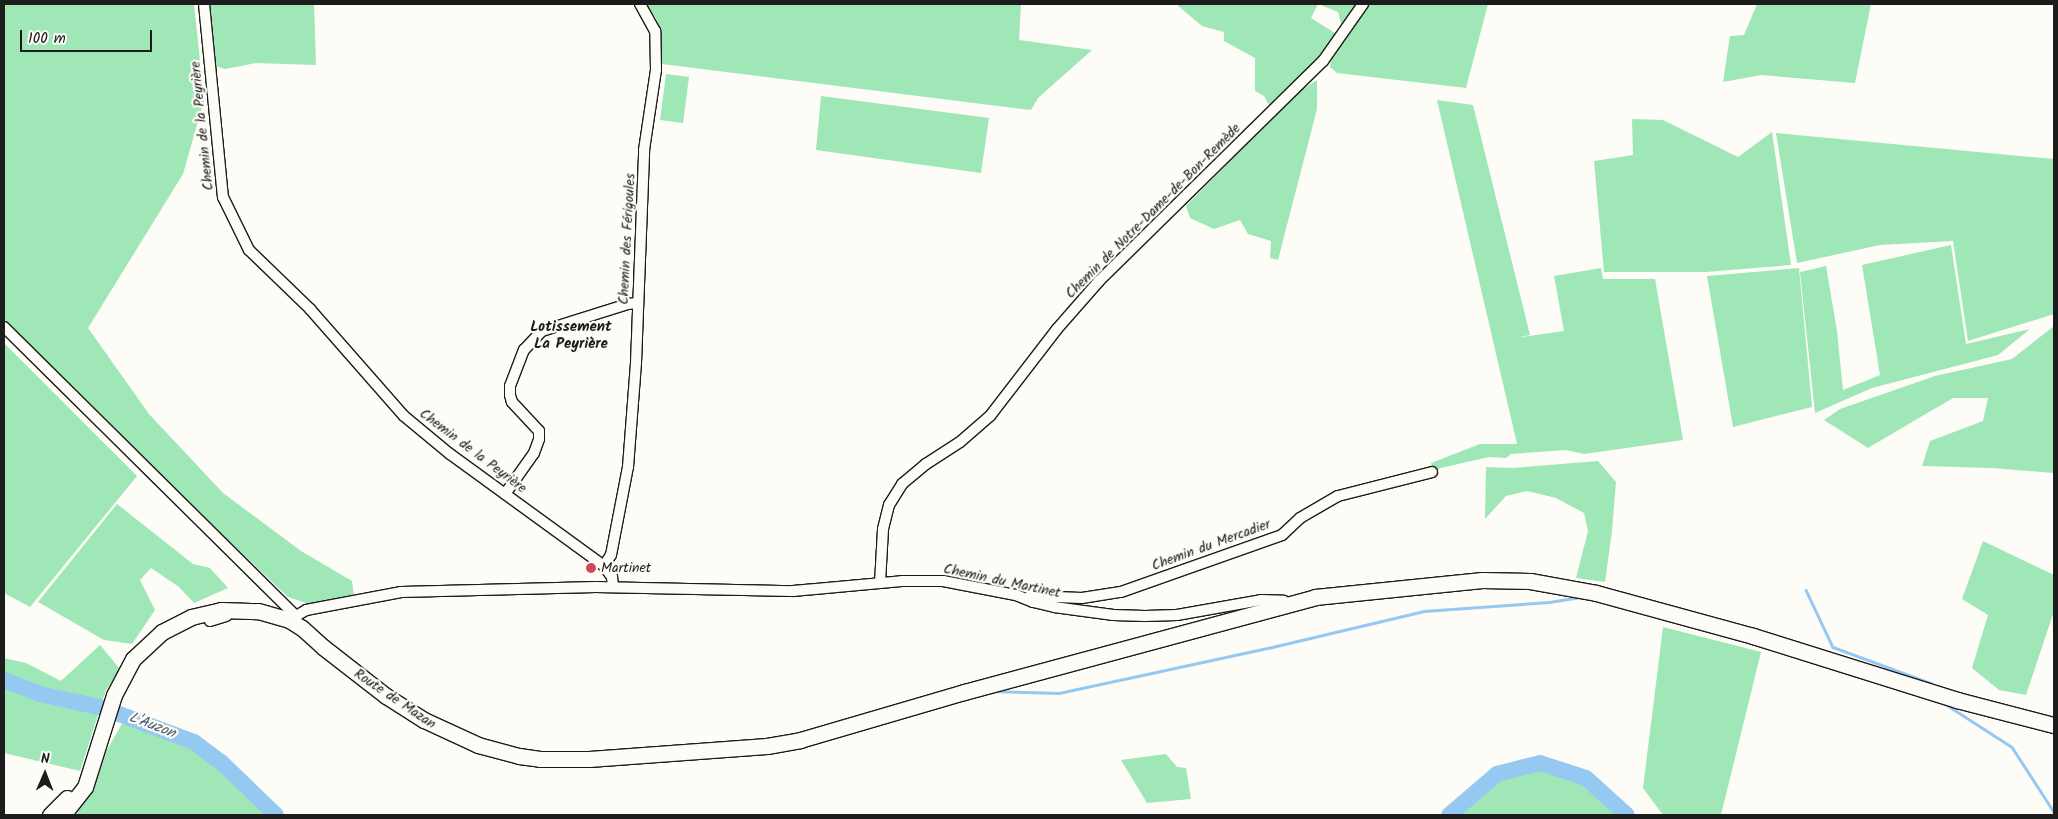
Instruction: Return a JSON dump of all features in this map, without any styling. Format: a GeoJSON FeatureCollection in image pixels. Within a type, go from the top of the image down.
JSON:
{"type":"FeatureCollection","features":[{"type":"Feature","properties":{"kind":"main road","name":"Route de Mazan"},"geometry":{"type":"LineString","coordinates":[[63,815],[85,787],[122,681],[133,659],[150,641],[162,632],[191,617],[208,612],[236,609],[258,611],[291,622],[302,628],[324,648],[410,712],[441,729],[499,752],[540,759],[650,755],[767,746],[800,740],[964,692],[1295,602],[1339,594],[1482,580],[1551,584],[1679,615],[1957,700],[2054,725]]}},
{"type":"Feature","properties":{"kind":"main road","name":"Route de Mazan"},"geometry":{"type":"LineString","coordinates":[[122,681],[154,647],[181,632],[210,621],[257,620],[280,626],[291,622]]}},
{"type":"Feature","properties":{"kind":"main road","name":"Route de Mazan"},"geometry":{"type":"LineString","coordinates":[[50,815],[71,794],[99,743]]}},
{"type":"Feature","properties":{"kind":"street","name":"Chemin de la Peyrière"},"geometry":{"type":"LineString","coordinates":[[204,4],[224,197],[249,250],[310,309],[404,416],[450,454],[604,566],[612,577],[613,586]]}},
{"type":"Feature","properties":{"kind":"street","name":"Chemin des Férigoules"},"geometry":{"type":"LineString","coordinates":[[604,566],[611,555],[628,467],[636,363],[644,150],[658,51],[657,38],[652,22],[640,4]]}},
{"type":"Feature","properties":{"kind":"street","name":"Chemin de Notre-Dame-de-Bon-Remède"},"geometry":{"type":"LineString","coordinates":[[880,583],[883,529],[889,504],[902,484],[926,464],[960,442],[990,416],[1057,328],[1099,281],[1324,61],[1363,4]]}},
{"type":"Feature","properties":{"kind":"street"},"geometry":{"type":"LineString","coordinates":[[505,494],[534,453],[539,439],[539,431],[512,402],[510,396],[510,386],[524,350],[542,331],[628,304],[637,304]]}},
{"type":"Feature","properties":{"kind":"street"},"geometry":{"type":"LineString","coordinates":[[4,327],[291,622],[306,610],[401,592],[613,586]]}},
{"type":"Feature","properties":{"kind":"street","name":"Chemin du Mercadier"},"geometry":{"type":"LineString","coordinates":[[1016,595],[1082,598],[1121,592],[1282,535],[1300,518],[1338,496],[1432,472]]}},
{"type":"Feature","properties":{"kind":"street","name":"Chemin du Martinet"},"geometry":{"type":"LineString","coordinates":[[613,586],[793,591],[880,583],[943,581],[1016,595],[1033,602],[1054,607],[1113,615],[1177,615],[1261,600],[1295,602]]}},
{"type":"Feature","properties":{"kind":"green space"},"geometry":{"type":"Polygon","coordinates":[[[4,4],[194,4],[204,100],[183,174],[88,328],[149,414],[223,493],[301,551],[352,581],[354,596],[312,605],[288,597],[149,465],[4,319],[4,4]]]}},
{"type":"Feature","properties":{"kind":"green space"},"geometry":{"type":"Polygon","coordinates":[[[207,4],[314,4],[316,65],[256,63],[225,69],[212,65],[207,4]]]}},
{"type":"Feature","properties":{"kind":"green space"},"geometry":{"type":"Polygon","coordinates":[[[646,4],[1021,4],[1019,40],[1092,50],[1038,98],[1031,110],[662,64],[662,40],[656,18],[646,4]]]}},
{"type":"Feature","properties":{"kind":"green space"},"geometry":{"type":"Polygon","coordinates":[[[1176,4],[1318,4],[1311,18],[1338,35],[1271,109],[1264,96],[1255,91],[1255,58],[1224,41],[1224,32],[1202,26],[1176,4]]]}},
{"type":"Feature","properties":{"kind":"green space"},"geometry":{"type":"Polygon","coordinates":[[[1318,4],[1358,4],[1342,27],[1338,12],[1318,4]]]}},
{"type":"Feature","properties":{"kind":"green space"},"geometry":{"type":"Polygon","coordinates":[[[1368,4],[1488,4],[1466,88],[1337,73],[1330,67],[1331,60],[1368,4]]]}},
{"type":"Feature","properties":{"kind":"green space"},"geometry":{"type":"Polygon","coordinates":[[[1757,4],[1871,4],[1855,83],[1761,75],[1723,82],[1730,36],[1744,35],[1757,4]]]}},
{"type":"Feature","properties":{"kind":"green space"},"geometry":{"type":"Polygon","coordinates":[[[666,74],[689,77],[683,123],[660,120],[666,74]]]}},
{"type":"Feature","properties":{"kind":"green space"},"geometry":{"type":"Polygon","coordinates":[[[1317,80],[1317,109],[1278,260],[1270,258],[1271,241],[1248,234],[1240,220],[1214,229],[1190,218],[1186,206],[1298,92],[1317,80]]]}},
{"type":"Feature","properties":{"kind":"green space"},"geometry":{"type":"Polygon","coordinates":[[[821,96],[989,118],[981,173],[816,150],[821,96]]]}},
{"type":"Feature","properties":{"kind":"green space"},"geometry":{"type":"Polygon","coordinates":[[[1437,100],[1473,105],[1530,335],[1516,338],[1564,331],[1554,276],[1601,268],[1603,279],[1655,279],[1683,440],[1584,454],[1566,450],[1511,454],[1506,458],[1489,457],[1432,470],[1431,463],[1480,444],[1517,444],[1437,100]]]}},
{"type":"Feature","properties":{"kind":"green space"},"geometry":{"type":"Polygon","coordinates":[[[1632,119],[1663,120],[1738,157],[1772,132],[1791,265],[1706,272],[1604,272],[1594,161],[1633,155],[1632,119]]]}},
{"type":"Feature","properties":{"kind":"green space"},"geometry":{"type":"Polygon","coordinates":[[[1776,133],[2054,159],[2054,314],[1968,341],[1953,241],[1880,245],[1797,263],[1776,133]]]}},
{"type":"Feature","properties":{"kind":"green space"},"geometry":{"type":"Polygon","coordinates":[[[1951,245],[1966,344],[2030,329],[1998,355],[1872,388],[1815,413],[1800,272],[1826,266],[1837,331],[1843,390],[1880,375],[1862,265],[1951,245]]]}},
{"type":"Feature","properties":{"kind":"green space"},"geometry":{"type":"Polygon","coordinates":[[[1799,268],[1812,407],[1733,427],[1707,276],[1799,268]]]}},
{"type":"Feature","properties":{"kind":"green space"},"geometry":{"type":"Polygon","coordinates":[[[2054,326],[2054,473],[1992,468],[1922,466],[1930,441],[1983,421],[1988,398],[1953,398],[1868,448],[1824,420],[1840,409],[1935,376],[2012,359],[2054,326]]]}},
{"type":"Feature","properties":{"kind":"green space"},"geometry":{"type":"Polygon","coordinates":[[[4,343],[137,476],[30,607],[4,593],[4,343]]]}},
{"type":"Feature","properties":{"kind":"green space"},"geometry":{"type":"Polygon","coordinates":[[[1598,461],[1616,482],[1605,582],[1576,578],[1588,531],[1584,513],[1556,498],[1527,491],[1506,496],[1485,519],[1486,467],[1513,468],[1598,461]]]}},
{"type":"Feature","properties":{"kind":"green space"},"geometry":{"type":"Polygon","coordinates":[[[117,504],[193,564],[210,568],[228,588],[194,603],[179,587],[151,568],[140,580],[155,610],[132,644],[104,640],[38,602],[117,504]]]}},
{"type":"Feature","properties":{"kind":"green space"},"geometry":{"type":"Polygon","coordinates":[[[1983,541],[2054,575],[2054,611],[2026,695],[1999,690],[1972,668],[1988,615],[1962,599],[1983,541]]]}},
{"type":"Feature","properties":{"kind":"green space"},"geometry":{"type":"Polygon","coordinates":[[[1663,627],[1761,652],[1721,815],[1663,815],[1643,788],[1663,627]]]}},
{"type":"Feature","properties":{"kind":"green space"},"geometry":{"type":"Polygon","coordinates":[[[100,645],[120,669],[106,690],[80,771],[4,753],[4,658],[26,663],[61,681],[100,645]]]}},
{"type":"Feature","properties":{"kind":"green space"},"geometry":{"type":"Polygon","coordinates":[[[123,722],[190,747],[232,780],[269,815],[76,815],[94,785],[104,755],[123,722]]]}},
{"type":"Feature","properties":{"kind":"green space"},"geometry":{"type":"Polygon","coordinates":[[[1166,754],[1177,767],[1186,768],[1191,799],[1147,803],[1121,760],[1166,754]]]}},
{"type":"Feature","properties":{"kind":"green space"},"geometry":{"type":"Polygon","coordinates":[[[1540,768],[1584,781],[1624,815],[1454,815],[1498,779],[1540,768]]]}},
{"type":"Feature","properties":{"kind":"waterway"},"geometry":{"type":"LineString","coordinates":[[1806,590],[1833,647],[1931,683]]}},
{"type":"Feature","properties":{"kind":"waterway"},"geometry":{"type":"LineString","coordinates":[[992,691],[1059,693],[1268,648],[1424,611],[1549,602],[1579,597]]}},
{"type":"Feature","properties":{"kind":"waterway","name":"L'Auzon"},"geometry":{"type":"LineString","coordinates":[[4,680],[40,694],[103,708],[194,742],[221,762],[276,815]]}},
{"type":"Feature","properties":{"kind":"waterway"},"geometry":{"type":"LineString","coordinates":[[1947,705],[2012,747],[2054,812]]}},
{"type":"Feature","properties":{"kind":"waterway","name":"L'Auzon"},"geometry":{"type":"LineString","coordinates":[[1449,815],[1497,774],[1540,763],[1586,778],[1627,815]]}},
{"type":"Feature","properties":{"kind":"place","name":"Martinet"},"geometry":{"type":"Point","coordinates":[591,568]}},
{"type":"Feature","properties":{"kind":"district","name":"Lotissement La Peyrière"},"geometry":{"type":"Point","coordinates":[571,336]}}]}
